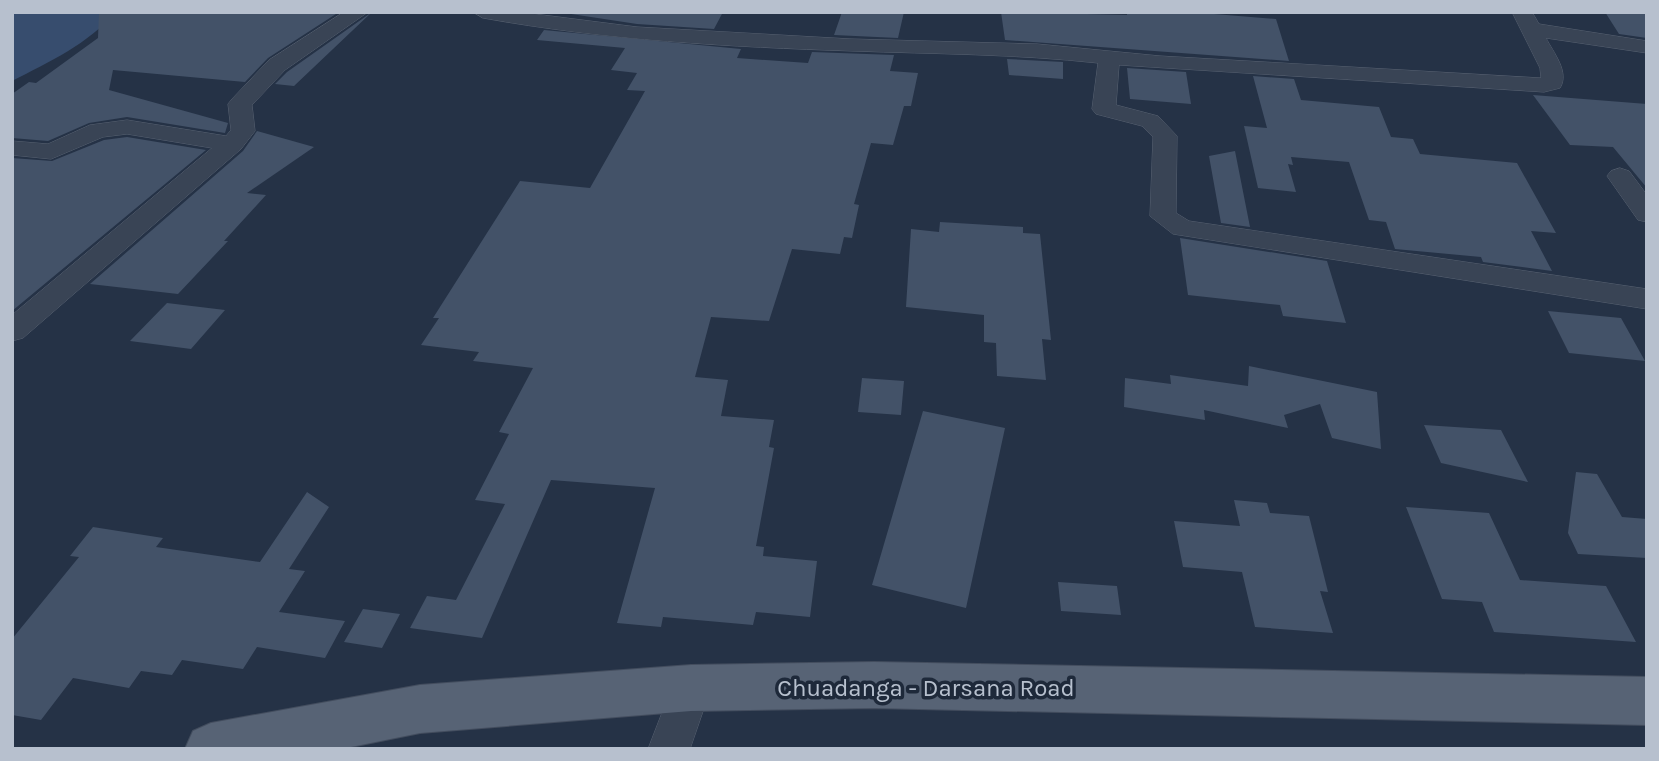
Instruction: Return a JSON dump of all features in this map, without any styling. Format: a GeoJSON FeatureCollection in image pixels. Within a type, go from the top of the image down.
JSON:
{"type":"FeatureCollection","features":[{"type":"Feature","properties":{"kind":"main road","name":"Chuadanga - Darsana Road"},"geometry":{"type":"LineString","coordinates":[[211,749],[420,709],[691,688],[874,685],[1647,701]]}},
{"type":"Feature","properties":{"kind":"street"},"geometry":{"type":"LineString","coordinates":[[12,331],[232,144],[243,131],[240,104],[277,65],[358,12]]}},
{"type":"Feature","properties":{"kind":"street"},"geometry":{"type":"LineString","coordinates":[[482,12],[556,25],[728,29],[1037,50],[1109,59],[1544,86],[1552,83],[1551,68],[1526,21]]}},
{"type":"Feature","properties":{"kind":"street"},"geometry":{"type":"LineString","coordinates":[[1526,21],[1647,47]]}},
{"type":"Feature","properties":{"kind":"street"},"geometry":{"type":"LineString","coordinates":[[1109,59],[1104,109],[1150,121],[1165,136],[1163,216],[1170,224],[1647,299]]}},
{"type":"Feature","properties":{"kind":"street"},"geometry":{"type":"LineString","coordinates":[[12,148],[51,152],[98,130],[127,127],[232,144]]}},
{"type":"Feature","properties":{"kind":"street"},"geometry":{"type":"LineString","coordinates":[[1620,176],[1647,215]]}},
{"type":"Feature","properties":{"kind":"street"},"geometry":{"type":"LineString","coordinates":[[669,749],[691,688]]}},
{"type":"Feature","properties":{"kind":"water"},"geometry":{"type":"Polygon","coordinates":[[[12,12],[116,12],[81,43],[12,81],[12,12]]]}},
{"type":"Feature","properties":{"kind":"building"},"geometry":{"type":"Polygon","coordinates":[[[99,12],[339,12],[268,58],[245,82],[113,70],[109,90],[228,123],[225,133],[127,117],[89,123],[48,141],[12,138],[12,94],[29,82],[36,83],[98,38],[99,12]]]}},
{"type":"Feature","properties":{"kind":"building"},"geometry":{"type":"Polygon","coordinates":[[[372,12],[294,86],[275,84],[287,72],[372,12]]]}},
{"type":"Feature","properties":{"kind":"building"},"geometry":{"type":"Polygon","coordinates":[[[558,12],[723,12],[714,29],[637,24],[558,12]]]}},
{"type":"Feature","properties":{"kind":"building"},"geometry":{"type":"Polygon","coordinates":[[[842,12],[904,12],[898,38],[834,35],[842,12]]]}},
{"type":"Feature","properties":{"kind":"building"},"geometry":{"type":"Polygon","coordinates":[[[1001,12],[1127,15],[1127,12],[1190,12],[1276,19],[1289,61],[1005,40],[1001,12]]]}},
{"type":"Feature","properties":{"kind":"building"},"geometry":{"type":"Polygon","coordinates":[[[1605,12],[1647,12],[1647,38],[1619,34],[1605,12]]]}},
{"type":"Feature","properties":{"kind":"building"},"geometry":{"type":"Polygon","coordinates":[[[544,30],[741,49],[737,58],[808,63],[812,52],[894,55],[890,71],[918,73],[911,106],[904,106],[893,145],[871,143],[854,204],[859,205],[852,238],[844,237],[840,254],[792,249],[769,321],[711,317],[695,377],[728,380],[721,416],[774,420],[769,447],[774,448],[756,546],[764,547],[763,556],[817,561],[810,617],[756,612],[753,625],[663,617],[661,627],[617,623],[655,488],[551,480],[482,638],[410,628],[427,596],[456,600],[505,504],[475,500],[509,434],[499,432],[533,368],[473,361],[479,352],[421,345],[439,318],[433,318],[520,181],[590,188],[645,91],[627,90],[637,73],[611,70],[625,48],[537,40],[544,30]]]}},
{"type":"Feature","properties":{"kind":"building"},"geometry":{"type":"Polygon","coordinates":[[[1007,59],[1063,62],[1063,79],[1009,75],[1007,59]]]}},
{"type":"Feature","properties":{"kind":"building"},"geometry":{"type":"Polygon","coordinates":[[[1127,68],[1186,72],[1191,104],[1130,99],[1127,68]]]}},
{"type":"Feature","properties":{"kind":"building"},"geometry":{"type":"Polygon","coordinates":[[[1253,76],[1294,79],[1301,100],[1379,107],[1391,137],[1413,139],[1420,154],[1517,163],[1556,233],[1531,231],[1552,271],[1483,262],[1481,257],[1395,249],[1386,222],[1369,220],[1349,162],[1291,157],[1293,165],[1288,164],[1296,192],[1258,188],[1244,126],[1267,128],[1253,76]]]}},
{"type":"Feature","properties":{"kind":"building"},"geometry":{"type":"Polygon","coordinates":[[[1533,95],[1647,104],[1647,188],[1613,147],[1570,145],[1533,95]]]}},
{"type":"Feature","properties":{"kind":"building"},"geometry":{"type":"Polygon","coordinates":[[[257,131],[314,147],[247,193],[266,195],[224,241],[228,241],[178,294],[90,284],[243,151],[257,131]]]}},
{"type":"Feature","properties":{"kind":"building"},"geometry":{"type":"Polygon","coordinates":[[[127,137],[206,150],[12,311],[12,158],[52,161],[104,140],[127,137]]]}},
{"type":"Feature","properties":{"kind":"building"},"geometry":{"type":"Polygon","coordinates":[[[1235,151],[1250,227],[1221,223],[1209,156],[1235,151]]]}},
{"type":"Feature","properties":{"kind":"building"},"geometry":{"type":"Polygon","coordinates":[[[940,222],[1023,227],[1023,233],[1040,234],[1051,340],[1042,339],[1046,380],[997,376],[996,343],[984,342],[984,315],[906,307],[911,229],[939,232],[940,222]]]}},
{"type":"Feature","properties":{"kind":"building"},"geometry":{"type":"Polygon","coordinates":[[[1180,238],[1327,261],[1346,323],[1283,316],[1280,305],[1188,295],[1180,238]]]}},
{"type":"Feature","properties":{"kind":"building"},"geometry":{"type":"Polygon","coordinates":[[[167,303],[225,310],[191,349],[130,341],[167,303]]]}},
{"type":"Feature","properties":{"kind":"building"},"geometry":{"type":"Polygon","coordinates":[[[1548,311],[1621,318],[1645,361],[1569,353],[1548,311]]]}},
{"type":"Feature","properties":{"kind":"building"},"geometry":{"type":"Polygon","coordinates":[[[1249,366],[1377,392],[1381,449],[1332,438],[1320,404],[1284,415],[1288,428],[1204,410],[1205,420],[1124,407],[1125,378],[1171,384],[1170,375],[1248,386],[1249,366]]]}},
{"type":"Feature","properties":{"kind":"building"},"geometry":{"type":"Polygon","coordinates":[[[862,378],[904,381],[901,415],[858,412],[862,378]]]}},
{"type":"Feature","properties":{"kind":"building"},"geometry":{"type":"Polygon","coordinates":[[[923,411],[1005,428],[966,608],[872,585],[923,411]]]}},
{"type":"Feature","properties":{"kind":"building"},"geometry":{"type":"Polygon","coordinates":[[[1424,425],[1501,430],[1528,482],[1441,463],[1424,425]]]}},
{"type":"Feature","properties":{"kind":"building"},"geometry":{"type":"Polygon","coordinates":[[[1576,472],[1597,474],[1622,517],[1647,519],[1647,558],[1578,554],[1568,533],[1576,472]]]}},
{"type":"Feature","properties":{"kind":"building"},"geometry":{"type":"Polygon","coordinates":[[[307,492],[329,507],[289,569],[305,571],[279,612],[345,621],[325,658],[257,647],[243,669],[182,660],[172,675],[141,671],[129,688],[73,678],[41,720],[12,715],[12,639],[79,557],[70,556],[93,527],[163,538],[156,547],[260,562],[307,492]]]}},
{"type":"Feature","properties":{"kind":"building"},"geometry":{"type":"Polygon","coordinates":[[[1234,500],[1267,503],[1270,513],[1309,516],[1328,592],[1320,591],[1333,633],[1255,627],[1242,572],[1183,567],[1174,521],[1240,526],[1234,500]]]}},
{"type":"Feature","properties":{"kind":"building"},"geometry":{"type":"Polygon","coordinates":[[[1406,507],[1489,513],[1520,580],[1606,586],[1636,642],[1494,632],[1482,602],[1442,599],[1406,507]]]}},
{"type":"Feature","properties":{"kind":"building"},"geometry":{"type":"Polygon","coordinates":[[[1058,582],[1117,586],[1121,615],[1061,611],[1058,582]]]}},
{"type":"Feature","properties":{"kind":"building"},"geometry":{"type":"Polygon","coordinates":[[[363,609],[400,614],[382,648],[344,642],[363,609]]]}}]}
